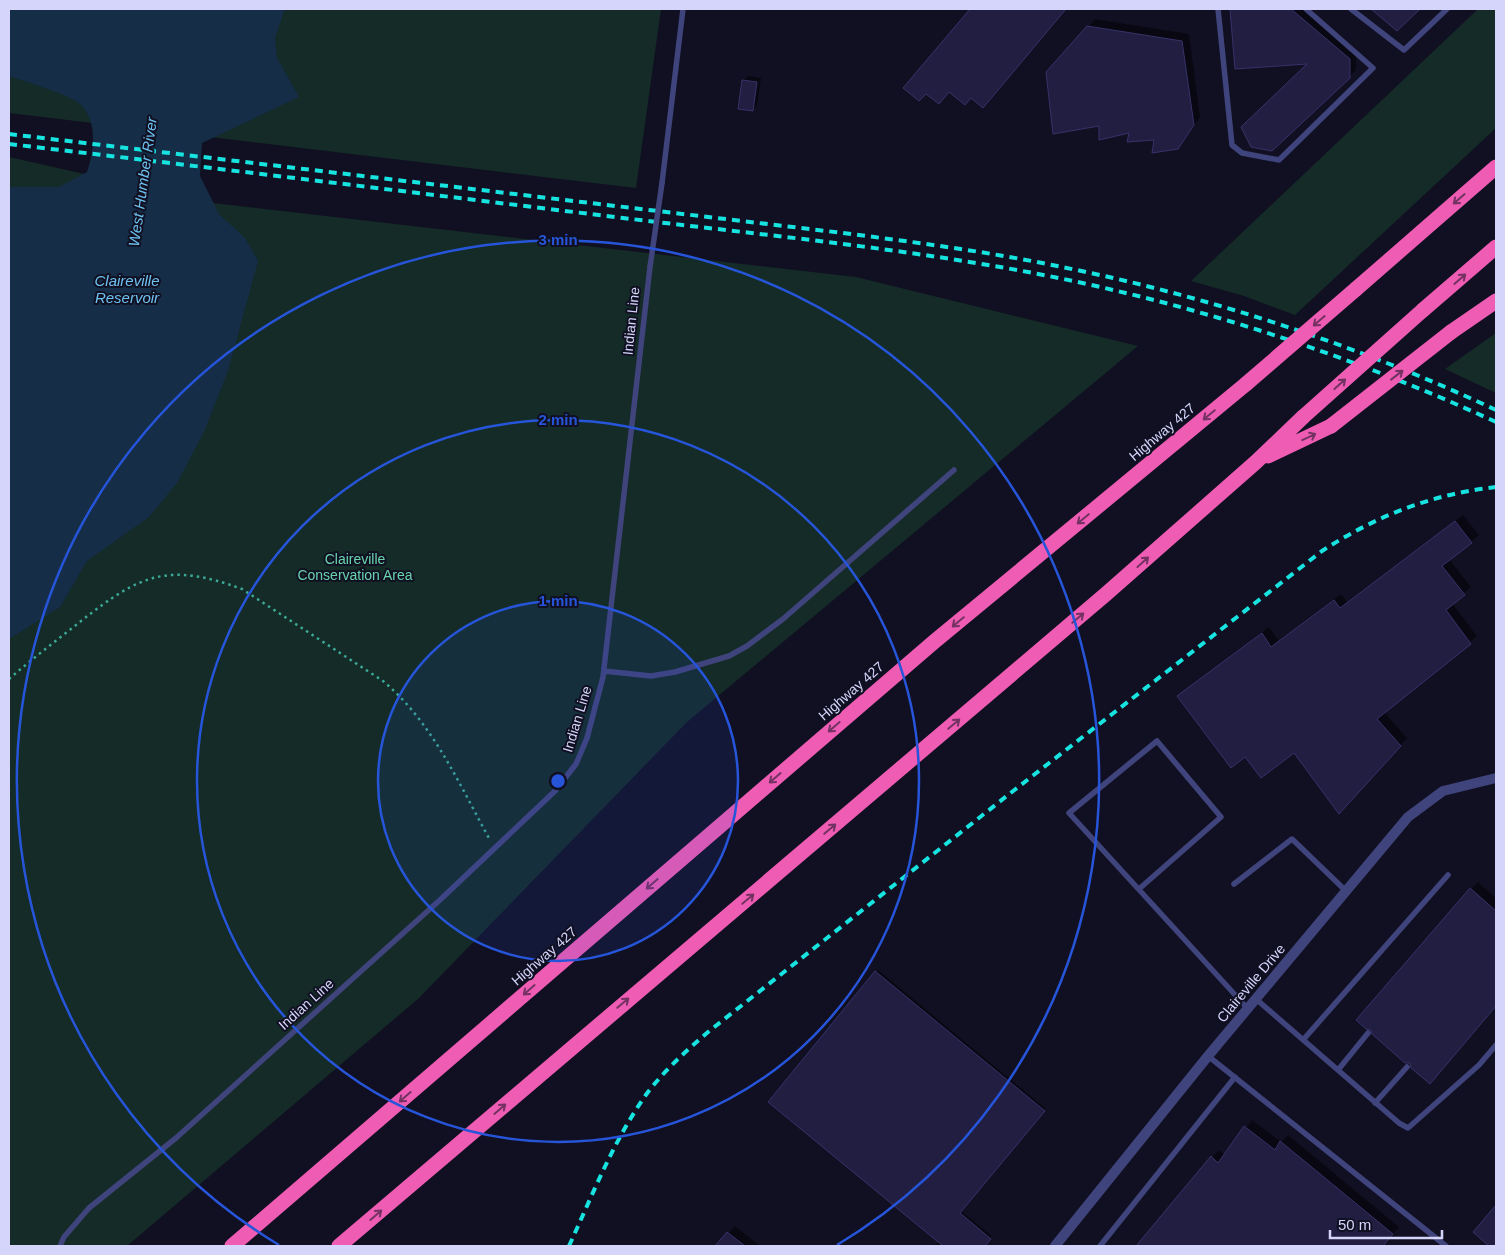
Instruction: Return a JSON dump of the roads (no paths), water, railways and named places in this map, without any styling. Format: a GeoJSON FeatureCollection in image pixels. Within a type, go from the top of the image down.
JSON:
{"type":"FeatureCollection","features":[{"type":"Feature","properties":{"kind":"highway","name":"Highway 427"},"geometry":{"type":"LineString","coordinates":[[232,1246],[935,641],[1246,384],[1496,167]]}},
{"type":"Feature","properties":{"kind":"highway"},"geometry":{"type":"LineString","coordinates":[[340,1246],[1106,594],[1256,462],[1303,416],[1496,247]]}},
{"type":"Feature","properties":{"kind":"highway"},"geometry":{"type":"LineString","coordinates":[[1256,462],[1331,426],[1452,332],[1496,301]]}},
{"type":"Feature","properties":{"kind":"street","name":"Claireville Drive"},"geometry":{"type":"LineString","coordinates":[[1055,1246],[1208,1056],[1408,817],[1443,791],[1496,778]]}},
{"type":"Feature","properties":{"kind":"lane","name":"Indian Line"},"geometry":{"type":"LineString","coordinates":[[60,1246],[64,1237],[89,1208],[176,1138],[441,899],[555,791],[576,764],[587,738],[604,671],[650,267],[683,9]]}},
{"type":"Feature","properties":{"kind":"lane"},"geometry":{"type":"LineString","coordinates":[[1218,9],[1232,145],[1242,152],[1279,160],[1373,68],[1306,9]]}},
{"type":"Feature","properties":{"kind":"lane"},"geometry":{"type":"LineString","coordinates":[[1351,9],[1404,50],[1447,9]]}},
{"type":"Feature","properties":{"kind":"lane"},"geometry":{"type":"LineString","coordinates":[[604,671],[651,676],[675,672],[729,656],[747,646],[783,619],[954,470]]}},
{"type":"Feature","properties":{"kind":"lane"},"geometry":{"type":"LineString","coordinates":[[1139,889],[1221,817],[1157,741],[1069,813],[1248,1009]]}},
{"type":"Feature","properties":{"kind":"lane"},"geometry":{"type":"LineString","coordinates":[[1234,884],[1292,839],[1346,891]]}},
{"type":"Feature","properties":{"kind":"lane"},"geometry":{"type":"LineString","coordinates":[[1303,1040],[1448,875]]}},
{"type":"Feature","properties":{"kind":"lane"},"geometry":{"type":"LineString","coordinates":[[1256,999],[1399,1123],[1408,1128],[1479,1065],[1496,1045]]}},
{"type":"Feature","properties":{"kind":"lane"},"geometry":{"type":"LineString","coordinates":[[1338,1070],[1368,1033]]}},
{"type":"Feature","properties":{"kind":"lane"},"geometry":{"type":"LineString","coordinates":[[1208,1056],[1446,1246]]}},
{"type":"Feature","properties":{"kind":"lane"},"geometry":{"type":"LineString","coordinates":[[1375,1102],[1407,1067]]}},
{"type":"Feature","properties":{"kind":"lane"},"geometry":{"type":"LineString","coordinates":[[1100,1246],[1235,1077]]}},
{"type":"Feature","properties":{"kind":"water","name":"Claireville Reservoir"},"geometry":{"type":"Polygon","coordinates":[[[9,9],[285,9],[275,38],[277,58],[299,97],[202,143],[200,176],[219,214],[245,238],[258,261],[228,371],[204,432],[177,483],[149,517],[87,561],[60,607],[9,639],[9,187],[59,187],[87,172],[93,146],[93,137],[90,120],[81,105],[76,101],[9,76],[9,9]]]}},
{"type":"Feature","properties":{"kind":"railway"},"geometry":{"type":"LineString","coordinates":[[9,134],[843,233],[1026,260],[1166,291],[1278,324],[1389,364],[1496,410]]}},
{"type":"Feature","properties":{"kind":"railway"},"geometry":{"type":"LineString","coordinates":[[9,144],[855,246],[994,266],[1059,278],[1187,309],[1313,348],[1375,371],[1496,422]]}},
{"type":"Feature","properties":{"kind":"railway"},"geometry":{"type":"LineString","coordinates":[[569,1246],[605,1167],[636,1110],[661,1076],[708,1032],[1008,795],[1322,551],[1363,527],[1405,508],[1449,495],[1496,487]]}},
{"type":"Feature","properties":{"kind":"water label","name":"West Humber River"},"geometry":{"type":"Point","coordinates":[143,182]}},
{"type":"Feature","properties":{"kind":"park label","name":"Claireville Conservation Area"},"geometry":{"type":"Point","coordinates":[355,568]}}]}
